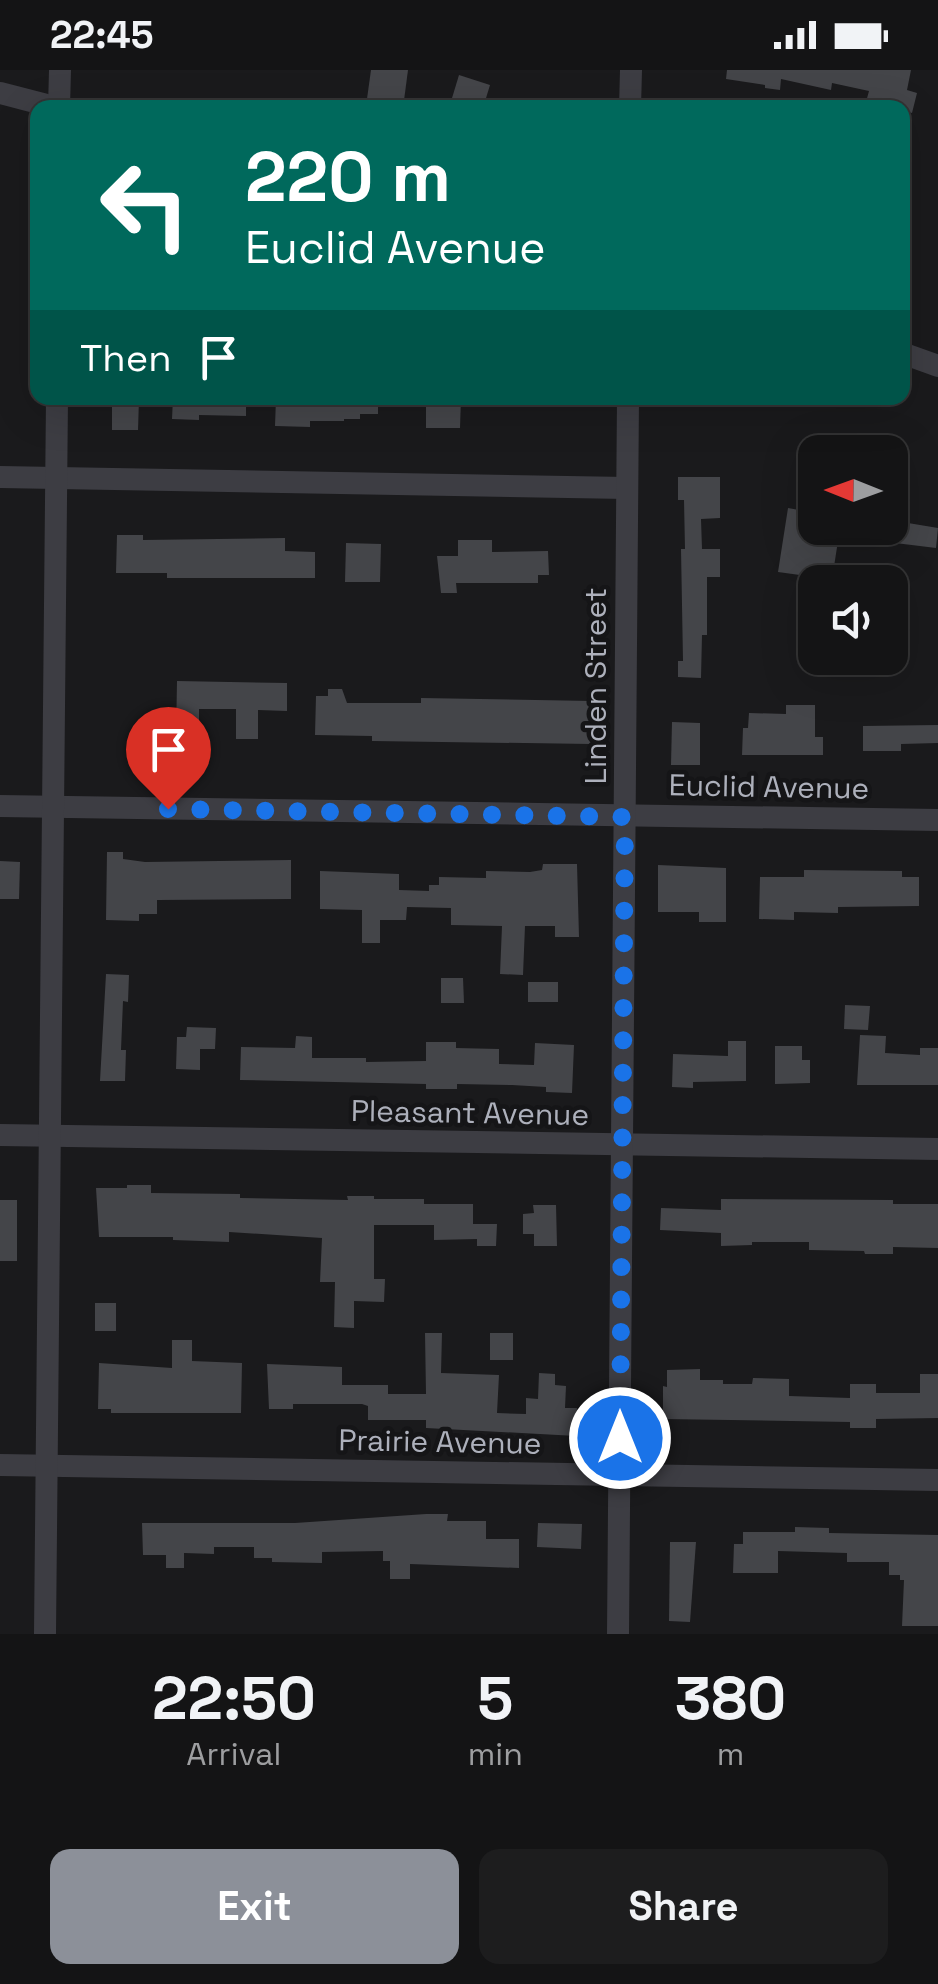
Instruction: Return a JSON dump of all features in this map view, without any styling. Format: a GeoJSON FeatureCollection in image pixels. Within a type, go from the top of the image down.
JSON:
{"type":"FeatureCollection","features":[{"type":"Feature","properties":{"kind":"street"},"geometry":{"type":"LineString","coordinates":[[59,100],[60,70]]}},
{"type":"Feature","properties":{"kind":"street"},"geometry":{"type":"LineString","coordinates":[[630,100],[631,70]]}},
{"type":"Feature","properties":{"kind":"street"},"geometry":{"type":"LineString","coordinates":[[0,93],[30,101]]}},
{"type":"Feature","properties":{"kind":"street"},"geometry":{"type":"LineString","coordinates":[[910,356],[938,366]]}},
{"type":"Feature","properties":{"kind":"street"},"geometry":{"type":"LineString","coordinates":[[45,1634],[57,405]]}},
{"type":"Feature","properties":{"kind":"street","name":"Linden Street"},"geometry":{"type":"LineString","coordinates":[[618,1634],[628,405]]}},
{"type":"Feature","properties":{"kind":"street"},"geometry":{"type":"LineString","coordinates":[[0,477],[628,488]]}},
{"type":"Feature","properties":{"kind":"street","name":"Euclid Avenue"},"geometry":{"type":"LineString","coordinates":[[0,806],[938,820]]}},
{"type":"Feature","properties":{"kind":"street","name":"Pleasant Avenue"},"geometry":{"type":"LineString","coordinates":[[0,1134],[938,1149]]}},
{"type":"Feature","properties":{"kind":"street","name":"Prairie Avenue"},"geometry":{"type":"LineString","coordinates":[[0,1464],[938,1480]]}},
{"type":"Feature","properties":{"kind":"building"},"geometry":{"type":"Polygon","coordinates":[[[371,70],[408,70],[404,100],[367,100],[371,70]]]}},
{"type":"Feature","properties":{"kind":"building"},"geometry":{"type":"Polygon","coordinates":[[[727,70],[911,70],[907,90],[917,93],[912,113],[910,100],[867,100],[869,91],[832,83],[831,90],[781,79],[780,90],[726,79],[727,70]]]}},
{"type":"Feature","properties":{"kind":"building"},"geometry":{"type":"Polygon","coordinates":[[[459,75],[490,85],[485,100],[451,100],[459,75]]]}},
{"type":"Feature","properties":{"kind":"building"},"geometry":{"type":"Polygon","coordinates":[[[112,405],[139,405],[138,430],[112,430],[112,405]]]}},
{"type":"Feature","properties":{"kind":"building"},"geometry":{"type":"Polygon","coordinates":[[[173,405],[246,405],[246,416],[172,419],[173,405]]]}},
{"type":"Feature","properties":{"kind":"building"},"geometry":{"type":"Polygon","coordinates":[[[276,405],[378,405],[378,414],[360,414],[360,419],[310,421],[310,427],[275,426],[276,405]]]}},
{"type":"Feature","properties":{"kind":"building"},"geometry":{"type":"Polygon","coordinates":[[[426,405],[461,405],[460,428],[426,428],[426,405]]]}},
{"type":"Feature","properties":{"kind":"building"},"geometry":{"type":"Polygon","coordinates":[[[678,477],[720,477],[720,518],[701,519],[702,549],[720,549],[720,577],[707,577],[707,635],[702,635],[701,678],[678,677],[678,661],[683,661],[681,549],[685,549],[684,500],[678,500],[678,477]]]}},
{"type":"Feature","properties":{"kind":"building"},"geometry":{"type":"Polygon","coordinates":[[[788,508],[798,510],[798,545],[837,545],[834,565],[798,565],[798,575],[778,572],[788,508]]]}},
{"type":"Feature","properties":{"kind":"building"},"geometry":{"type":"Polygon","coordinates":[[[908,523],[938,528],[936,548],[908,545],[908,523]]]}},
{"type":"Feature","properties":{"kind":"building"},"geometry":{"type":"Polygon","coordinates":[[[117,535],[143,535],[143,540],[285,538],[285,551],[315,552],[315,578],[167,578],[167,573],[116,573],[117,535]]]}},
{"type":"Feature","properties":{"kind":"building"},"geometry":{"type":"Polygon","coordinates":[[[458,540],[492,540],[492,552],[548,551],[549,575],[538,575],[538,583],[456,583],[457,593],[441,593],[437,556],[458,556],[458,540]]]}},
{"type":"Feature","properties":{"kind":"building"},"geometry":{"type":"Polygon","coordinates":[[[346,543],[381,544],[380,582],[345,582],[346,543]]]}},
{"type":"Feature","properties":{"kind":"building"},"geometry":{"type":"Polygon","coordinates":[[[177,681],[287,683],[287,711],[258,710],[258,739],[236,739],[236,709],[199,709],[199,737],[176,737],[177,681]]]}},
{"type":"Feature","properties":{"kind":"building"},"geometry":{"type":"Polygon","coordinates":[[[328,689],[342,689],[347,703],[421,703],[421,698],[592,701],[591,744],[372,741],[372,736],[315,735],[316,696],[328,696],[328,689]]]}},
{"type":"Feature","properties":{"kind":"building"},"geometry":{"type":"Polygon","coordinates":[[[786,705],[815,705],[815,737],[823,737],[823,755],[742,755],[743,728],[748,728],[749,713],[786,714],[786,705]]]}},
{"type":"Feature","properties":{"kind":"building"},"geometry":{"type":"Polygon","coordinates":[[[672,722],[700,723],[700,765],[671,765],[672,722]]]}},
{"type":"Feature","properties":{"kind":"building"},"geometry":{"type":"Polygon","coordinates":[[[938,725],[938,743],[901,744],[901,751],[863,751],[863,726],[938,725]]]}},
{"type":"Feature","properties":{"kind":"building"},"geometry":{"type":"Polygon","coordinates":[[[107,852],[123,852],[123,859],[145,862],[291,860],[291,899],[157,900],[157,914],[139,914],[139,921],[106,920],[107,852]]]}},
{"type":"Feature","properties":{"kind":"building"},"geometry":{"type":"Polygon","coordinates":[[[0,861],[20,862],[19,899],[0,899],[0,861]]]}},
{"type":"Feature","properties":{"kind":"building"},"geometry":{"type":"Polygon","coordinates":[[[543,864],[577,864],[579,937],[555,937],[555,926],[525,926],[523,975],[500,974],[502,926],[451,925],[451,908],[407,907],[406,920],[380,920],[380,943],[362,943],[362,910],[320,909],[320,871],[399,874],[399,890],[429,891],[429,885],[439,885],[439,877],[486,878],[486,871],[530,872],[542,870],[543,864]]]}},
{"type":"Feature","properties":{"kind":"building"},"geometry":{"type":"Polygon","coordinates":[[[658,865],[726,868],[726,922],[699,922],[699,912],[658,912],[658,865]]]}},
{"type":"Feature","properties":{"kind":"building"},"geometry":{"type":"Polygon","coordinates":[[[804,870],[902,871],[902,877],[919,877],[919,906],[838,907],[838,913],[794,912],[794,920],[759,919],[760,877],[804,877],[804,870]]]}},
{"type":"Feature","properties":{"kind":"building"},"geometry":{"type":"Polygon","coordinates":[[[106,974],[129,975],[128,1002],[123,1001],[121,1050],[126,1050],[125,1081],[100,1081],[106,974]]]}},
{"type":"Feature","properties":{"kind":"building"},"geometry":{"type":"Polygon","coordinates":[[[441,978],[463,978],[464,1003],[441,1003],[441,978]]]}},
{"type":"Feature","properties":{"kind":"building"},"geometry":{"type":"Polygon","coordinates":[[[528,982],[558,982],[558,1002],[528,1002],[528,982]]]}},
{"type":"Feature","properties":{"kind":"building"},"geometry":{"type":"Polygon","coordinates":[[[845,1005],[870,1006],[868,1030],[844,1029],[845,1005]]]}},
{"type":"Feature","properties":{"kind":"building"},"geometry":{"type":"Polygon","coordinates":[[[187,1027],[216,1028],[215,1049],[200,1049],[200,1070],[176,1069],[177,1037],[186,1037],[187,1027]]]}},
{"type":"Feature","properties":{"kind":"building"},"geometry":{"type":"Polygon","coordinates":[[[860,1035],[886,1036],[885,1053],[920,1055],[920,1048],[938,1048],[938,1085],[857,1085],[860,1035]]]}},
{"type":"Feature","properties":{"kind":"building"},"geometry":{"type":"Polygon","coordinates":[[[296,1036],[312,1037],[312,1058],[366,1058],[366,1062],[426,1061],[426,1042],[456,1042],[456,1048],[499,1049],[499,1064],[534,1065],[535,1043],[574,1045],[572,1093],[512,1085],[457,1084],[457,1089],[426,1089],[426,1084],[240,1080],[241,1047],[295,1048],[296,1036]]]}},
{"type":"Feature","properties":{"kind":"building"},"geometry":{"type":"Polygon","coordinates":[[[728,1041],[746,1041],[746,1081],[693,1082],[693,1088],[672,1087],[673,1054],[728,1056],[728,1041]]]}},
{"type":"Feature","properties":{"kind":"building"},"geometry":{"type":"Polygon","coordinates":[[[775,1046],[802,1046],[802,1060],[810,1060],[810,1083],[775,1084],[775,1046]]]}},
{"type":"Feature","properties":{"kind":"building"},"geometry":{"type":"Polygon","coordinates":[[[151,1185],[151,1193],[240,1194],[240,1198],[348,1200],[347,1196],[374,1196],[424,1199],[424,1204],[473,1204],[473,1224],[497,1224],[496,1246],[477,1246],[477,1239],[434,1240],[434,1225],[374,1225],[374,1279],[385,1279],[384,1302],[354,1301],[354,1328],[334,1327],[335,1282],[320,1282],[322,1238],[229,1232],[229,1242],[99,1237],[96,1188],[151,1185]]]}},
{"type":"Feature","properties":{"kind":"building"},"geometry":{"type":"Polygon","coordinates":[[[721,1199],[938,1204],[938,1248],[893,1247],[893,1254],[865,1254],[809,1250],[809,1242],[721,1246],[721,1233],[660,1230],[661,1208],[721,1210],[721,1199]]]}},
{"type":"Feature","properties":{"kind":"building"},"geometry":{"type":"Polygon","coordinates":[[[0,1200],[17,1200],[17,1261],[0,1261],[0,1200]]]}},
{"type":"Feature","properties":{"kind":"building"},"geometry":{"type":"Polygon","coordinates":[[[533,1205],[556,1205],[557,1246],[534,1246],[534,1234],[523,1234],[523,1214],[534,1213],[533,1205]]]}},
{"type":"Feature","properties":{"kind":"building"},"geometry":{"type":"Polygon","coordinates":[[[95,1303],[116,1303],[116,1331],[95,1331],[95,1303]]]}},
{"type":"Feature","properties":{"kind":"building"},"geometry":{"type":"Polygon","coordinates":[[[425,1333],[442,1333],[441,1373],[499,1375],[497,1413],[526,1414],[526,1398],[538,1399],[539,1373],[555,1374],[555,1385],[566,1386],[565,1408],[577,1408],[576,1436],[426,1428],[426,1420],[368,1420],[368,1406],[362,1404],[293,1404],[293,1409],[269,1409],[267,1364],[342,1367],[342,1385],[388,1385],[388,1394],[426,1394],[425,1333]]]}},
{"type":"Feature","properties":{"kind":"building"},"geometry":{"type":"Polygon","coordinates":[[[490,1333],[513,1333],[513,1360],[490,1360],[490,1333]]]}},
{"type":"Feature","properties":{"kind":"building"},"geometry":{"type":"Polygon","coordinates":[[[172,1340],[192,1340],[192,1361],[242,1363],[241,1413],[111,1413],[111,1409],[98,1409],[99,1363],[172,1368],[172,1340]]]}},
{"type":"Feature","properties":{"kind":"building"},"geometry":{"type":"Polygon","coordinates":[[[700,1369],[700,1380],[752,1384],[753,1378],[789,1379],[789,1396],[850,1398],[850,1384],[876,1384],[876,1393],[920,1393],[920,1374],[938,1374],[938,1418],[876,1419],[876,1428],[850,1428],[850,1422],[663,1419],[667,1370],[700,1369]]]}},
{"type":"Feature","properties":{"kind":"building"},"geometry":{"type":"Polygon","coordinates":[[[448,1514],[447,1521],[486,1521],[486,1539],[519,1539],[519,1568],[410,1564],[410,1579],[390,1579],[390,1561],[383,1561],[383,1551],[322,1552],[322,1563],[272,1562],[272,1558],[254,1558],[254,1547],[214,1547],[214,1554],[184,1553],[184,1568],[166,1568],[166,1555],[143,1555],[142,1523],[295,1523],[448,1514]]]}},
{"type":"Feature","properties":{"kind":"building"},"geometry":{"type":"Polygon","coordinates":[[[538,1523],[582,1524],[581,1549],[537,1547],[538,1523]]]}},
{"type":"Feature","properties":{"kind":"building"},"geometry":{"type":"Polygon","coordinates":[[[795,1527],[829,1528],[829,1533],[938,1535],[938,1626],[902,1626],[904,1580],[900,1580],[900,1575],[889,1575],[889,1562],[847,1562],[847,1553],[778,1551],[778,1573],[733,1573],[734,1544],[743,1544],[743,1532],[795,1532],[795,1527]]]}},
{"type":"Feature","properties":{"kind":"building"},"geometry":{"type":"Polygon","coordinates":[[[670,1542],[696,1542],[690,1622],[669,1621],[670,1542]]]}},
{"type":"Feature","properties":{"kind":"route"},"geometry":{"type":"LineString","coordinates":[[168,809],[625,817],[620,1438]]}}]}
